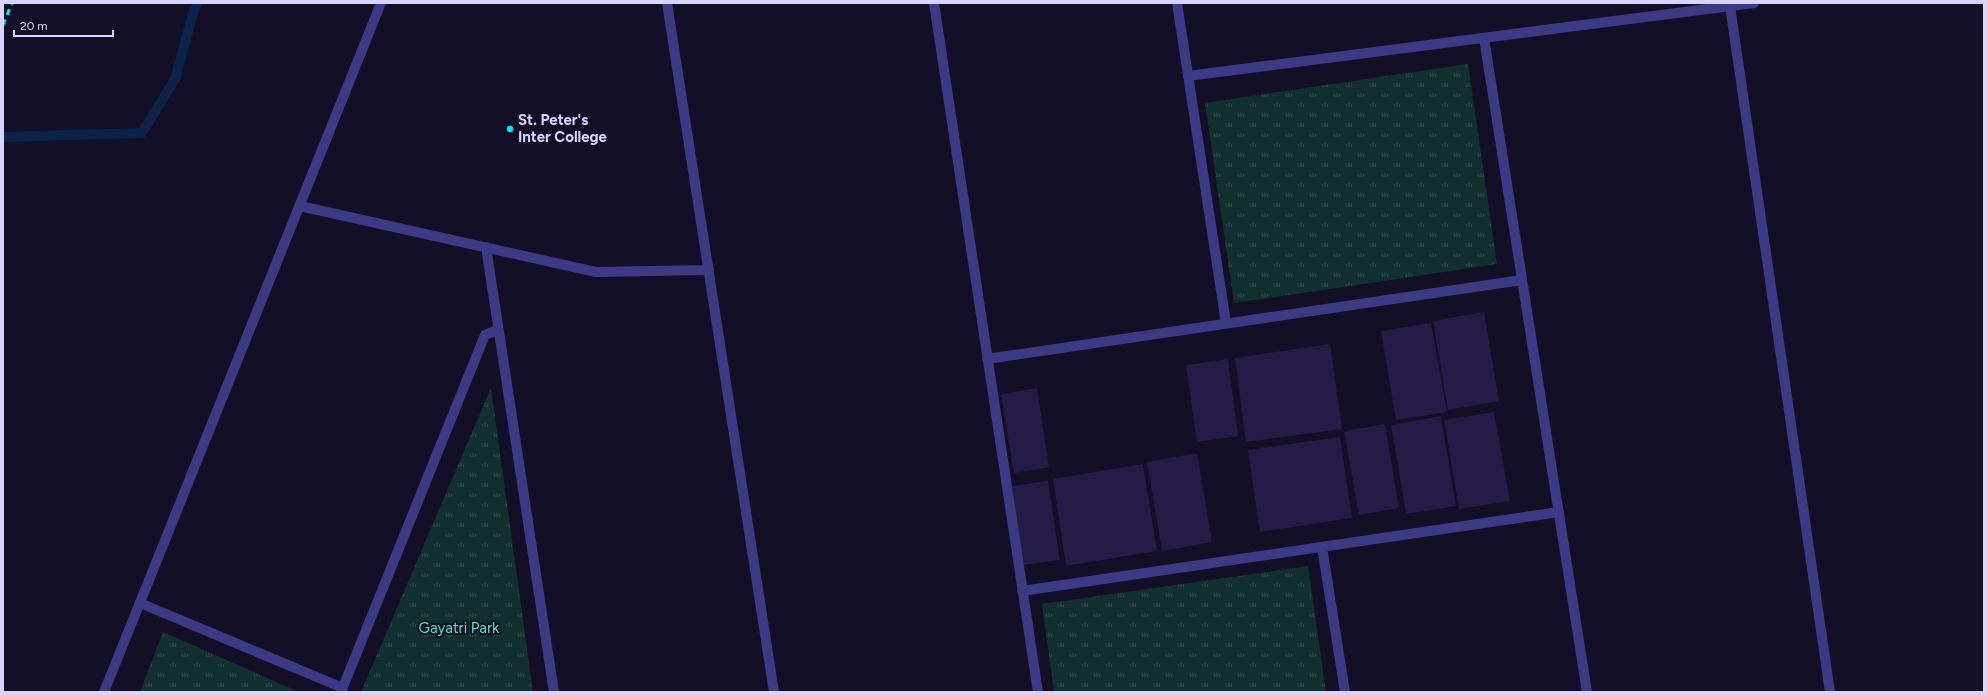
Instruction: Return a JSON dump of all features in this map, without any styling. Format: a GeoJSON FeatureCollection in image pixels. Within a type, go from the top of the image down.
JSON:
{"type":"FeatureCollection","features":[{"type":"Feature","properties":{"kind":"street"},"geometry":{"type":"LineString","coordinates":[[104,692],[381,3]]}},
{"type":"Feature","properties":{"kind":"street"},"geometry":{"type":"LineString","coordinates":[[667,3],[774,692]]}},
{"type":"Feature","properties":{"kind":"street"},"geometry":{"type":"LineString","coordinates":[[934,3],[987,359],[1008,485],[1022,591],[1038,692]]}},
{"type":"Feature","properties":{"kind":"street"},"geometry":{"type":"LineString","coordinates":[[1177,3],[1226,323]]}},
{"type":"Feature","properties":{"kind":"street"},"geometry":{"type":"LineString","coordinates":[[1188,76],[1754,3]]}},
{"type":"Feature","properties":{"kind":"street"},"geometry":{"type":"LineString","coordinates":[[1730,6],[1830,692]]}},
{"type":"Feature","properties":{"kind":"street"},"geometry":{"type":"LineString","coordinates":[[1484,38],[1587,692]]}},
{"type":"Feature","properties":{"kind":"street"},"geometry":{"type":"LineString","coordinates":[[300,206],[596,272],[709,270]]}},
{"type":"Feature","properties":{"kind":"street"},"geometry":{"type":"LineString","coordinates":[[486,248],[554,692]]}},
{"type":"Feature","properties":{"kind":"street"},"geometry":{"type":"LineString","coordinates":[[987,359],[1522,280]]}},
{"type":"Feature","properties":{"kind":"street"},"geometry":{"type":"LineString","coordinates":[[140,603],[342,690],[485,335],[498,330]]}},
{"type":"Feature","properties":{"kind":"street"},"geometry":{"type":"LineString","coordinates":[[1022,591],[1559,512]]}},
{"type":"Feature","properties":{"kind":"street"},"geometry":{"type":"LineString","coordinates":[[1322,547],[1345,692]]}},
{"type":"Feature","properties":{"kind":"green space"},"geometry":{"type":"Polygon","coordinates":[[[1468,64],[1497,264],[1234,303],[1205,103],[1468,64]]]}},
{"type":"Feature","properties":{"kind":"green space","name":"Gayatri Park"},"geometry":{"type":"Polygon","coordinates":[[[491,388],[533,692],[361,692],[491,388]]]}},
{"type":"Feature","properties":{"kind":"green space"},"geometry":{"type":"Polygon","coordinates":[[[1308,566],[1326,692],[1054,692],[1042,604],[1308,566]]]}},
{"type":"Feature","properties":{"kind":"green space"},"geometry":{"type":"Polygon","coordinates":[[[163,632],[299,692],[140,692],[163,632]]]}},
{"type":"Feature","properties":{"kind":"building"},"geometry":{"type":"Polygon","coordinates":[[[1484,312],[1499,401],[1448,410],[1433,321],[1484,312]]]}},
{"type":"Feature","properties":{"kind":"building"},"geometry":{"type":"Polygon","coordinates":[[[1431,323],[1447,412],[1396,420],[1381,331],[1431,323]]]}},
{"type":"Feature","properties":{"kind":"building"},"geometry":{"type":"Polygon","coordinates":[[[1330,344],[1342,429],[1246,442],[1235,358],[1330,344]]]}},
{"type":"Feature","properties":{"kind":"building"},"geometry":{"type":"Polygon","coordinates":[[[1228,359],[1238,436],[1197,442],[1186,365],[1228,359]]]}},
{"type":"Feature","properties":{"kind":"building"},"geometry":{"type":"Polygon","coordinates":[[[1037,388],[1049,467],[1014,473],[1001,394],[1037,388]]]}},
{"type":"Feature","properties":{"kind":"building"},"geometry":{"type":"Polygon","coordinates":[[[1494,412],[1510,501],[1459,509],[1444,420],[1494,412]]]}},
{"type":"Feature","properties":{"kind":"building"},"geometry":{"type":"Polygon","coordinates":[[[1441,416],[1456,506],[1406,514],[1391,425],[1441,416]]]}},
{"type":"Feature","properties":{"kind":"building"},"geometry":{"type":"Polygon","coordinates":[[[1385,424],[1399,508],[1359,515],[1344,431],[1385,424]]]}},
{"type":"Feature","properties":{"kind":"building"},"geometry":{"type":"Polygon","coordinates":[[[1340,437],[1352,518],[1260,532],[1248,450],[1340,437]]]}},
{"type":"Feature","properties":{"kind":"building"},"geometry":{"type":"Polygon","coordinates":[[[1197,453],[1212,542],[1162,551],[1147,462],[1197,453]]]}},
{"type":"Feature","properties":{"kind":"building"},"geometry":{"type":"Polygon","coordinates":[[[1143,464],[1157,551],[1066,566],[1053,479],[1143,464]]]}},
{"type":"Feature","properties":{"kind":"building"},"geometry":{"type":"Polygon","coordinates":[[[1048,481],[1060,560],[1023,565],[1012,486],[1048,481]]]}},
{"type":"Feature","properties":{"kind":"waterway"},"geometry":{"type":"LineString","coordinates":[[3,137],[142,133],[175,79],[194,10],[198,3]]}},
{"type":"Feature","properties":{"kind":"railway"},"geometry":{"type":"LineString","coordinates":[[3,25],[12,3]]}},
{"type":"Feature","properties":{"kind":"place","name":"St. Peter's Inter College"},"geometry":{"type":"Point","coordinates":[510,129]}}]}
